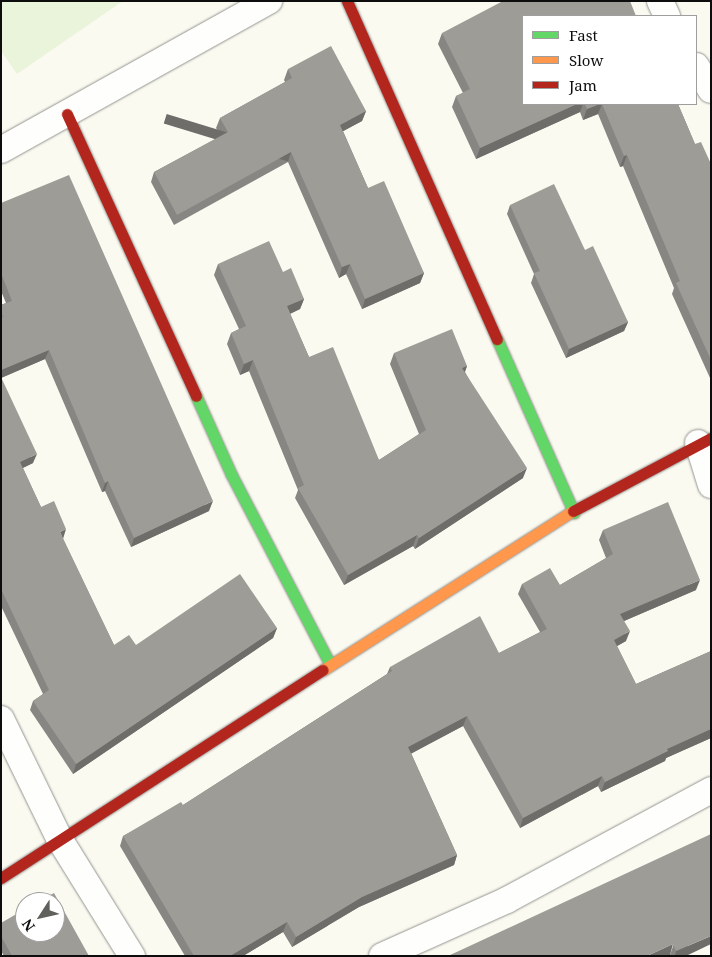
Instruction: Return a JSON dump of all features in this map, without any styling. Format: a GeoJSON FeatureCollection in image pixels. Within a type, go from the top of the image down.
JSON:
{"type":"FeatureCollection","features":[{"type":"Feature","properties":{"kind":"street"},"geometry":{"type":"LineString","coordinates":[[1,150],[269,1]]}},
{"type":"Feature","properties":{"kind":"street"},"geometry":{"type":"LineString","coordinates":[[347,1],[574,513]]}},
{"type":"Feature","properties":{"kind":"street"},"geometry":{"type":"LineString","coordinates":[[660,1],[667,15]]}},
{"type":"Feature","properties":{"kind":"street"},"geometry":{"type":"LineString","coordinates":[[697,68],[711,90]]}},
{"type":"Feature","properties":{"kind":"street"},"geometry":{"type":"LineString","coordinates":[[67,114],[231,474],[330,664]]}},
{"type":"Feature","properties":{"kind":"street"},"geometry":{"type":"LineString","coordinates":[[1,878],[545,526],[574,513],[704,441],[711,484]]}},
{"type":"Feature","properties":{"kind":"street"},"geometry":{"type":"LineString","coordinates":[[1,719],[60,840],[132,956]]}},
{"type":"Feature","properties":{"kind":"street"},"geometry":{"type":"LineString","coordinates":[[382,956],[507,900],[711,790]]}},
{"type":"Feature","properties":{"kind":"green space"},"geometry":{"type":"Polygon","coordinates":[[[1,1],[123,1],[17,74],[1,51],[1,1]]]}},
{"type":"Feature","properties":{"kind":"building"},"geometry":{"type":"Polygon","coordinates":[[[503,1],[630,1],[636,15],[522,15],[522,105],[575,105],[480,148],[456,96],[470,89],[442,33],[503,1]]]}},
{"type":"Feature","properties":{"kind":"building"},"geometry":{"type":"Polygon","coordinates":[[[331,46],[366,111],[340,125],[368,188],[384,181],[424,273],[365,299],[350,264],[342,267],[291,152],[177,215],[154,172],[228,132],[220,118],[292,78],[288,69],[331,46]]]}},
{"type":"Feature","properties":{"kind":"building"},"geometry":{"type":"Polygon","coordinates":[[[585,105],[597,105],[587,109],[585,105]]]}},
{"type":"Feature","properties":{"kind":"building"},"geometry":{"type":"Polygon","coordinates":[[[602,105],[678,105],[695,144],[701,142],[711,164],[711,360],[676,283],[680,281],[627,155],[624,156],[602,105]]]}},
{"type":"Feature","properties":{"kind":"building"},"geometry":{"type":"Polygon","coordinates":[[[69,175],[213,501],[134,538],[108,481],[105,483],[49,350],[1,370],[1,318],[3,317],[1,305],[12,301],[1,273],[1,203],[69,175]]]}},
{"type":"Feature","properties":{"kind":"building"},"geometry":{"type":"Polygon","coordinates":[[[554,184],[585,250],[593,246],[628,322],[569,349],[534,273],[540,271],[510,205],[554,184]]]}},
{"type":"Feature","properties":{"kind":"building"},"geometry":{"type":"Polygon","coordinates":[[[269,241],[283,272],[291,268],[304,299],[287,306],[309,357],[333,347],[379,460],[426,430],[394,353],[452,329],[467,366],[462,368],[527,468],[419,538],[417,535],[348,575],[298,488],[304,485],[253,360],[244,364],[231,333],[246,326],[218,264],[269,241]]]}},
{"type":"Feature","properties":{"kind":"building"},"geometry":{"type":"Polygon","coordinates":[[[1,377],[37,454],[20,462],[41,507],[54,501],[66,529],[60,532],[114,645],[129,635],[136,645],[240,574],[277,628],[76,764],[33,701],[49,690],[1,589],[1,377]]]}},
{"type":"Feature","properties":{"kind":"building"},"geometry":{"type":"Polygon","coordinates":[[[668,502],[700,580],[620,614],[630,631],[614,640],[636,684],[711,651],[711,729],[667,749],[668,751],[605,782],[602,776],[523,818],[467,716],[408,747],[457,855],[362,897],[296,937],[287,922],[230,956],[194,956],[123,836],[181,802],[183,805],[392,671],[390,667],[480,616],[499,653],[547,629],[522,584],[550,568],[560,585],[613,554],[603,530],[668,502]]]}},
{"type":"Feature","properties":{"kind":"building"},"geometry":{"type":"Polygon","coordinates":[[[711,834],[711,936],[676,951],[673,944],[647,956],[448,956],[711,834]]]}},
{"type":"Feature","properties":{"kind":"building"},"geometry":{"type":"Polygon","coordinates":[[[65,913],[89,956],[12,956],[1,936],[1,923],[15,915],[15,942],[65,942],[65,913]]]}},
{"type":"Feature","properties":{"kind":"traffic: fast"},"geometry":{"type":"LineString","coordinates":[[497,339],[574,513]]}},
{"type":"Feature","properties":{"kind":"traffic: fast"},"geometry":{"type":"LineString","coordinates":[[196,396],[231,474],[330,664]]}},
{"type":"Feature","properties":{"kind":"traffic: slow"},"geometry":{"type":"LineString","coordinates":[[323,670],[573,511]]}},
{"type":"Feature","properties":{"kind":"traffic: jam"},"geometry":{"type":"LineString","coordinates":[[347,1],[497,339]]}},
{"type":"Feature","properties":{"kind":"traffic: jam"},"geometry":{"type":"LineString","coordinates":[[67,114],[196,396]]}},
{"type":"Feature","properties":{"kind":"traffic: jam"},"geometry":{"type":"LineString","coordinates":[[573,511],[711,438]]}},
{"type":"Feature","properties":{"kind":"traffic: jam"},"geometry":{"type":"LineString","coordinates":[[1,878],[323,670]]}}]}
